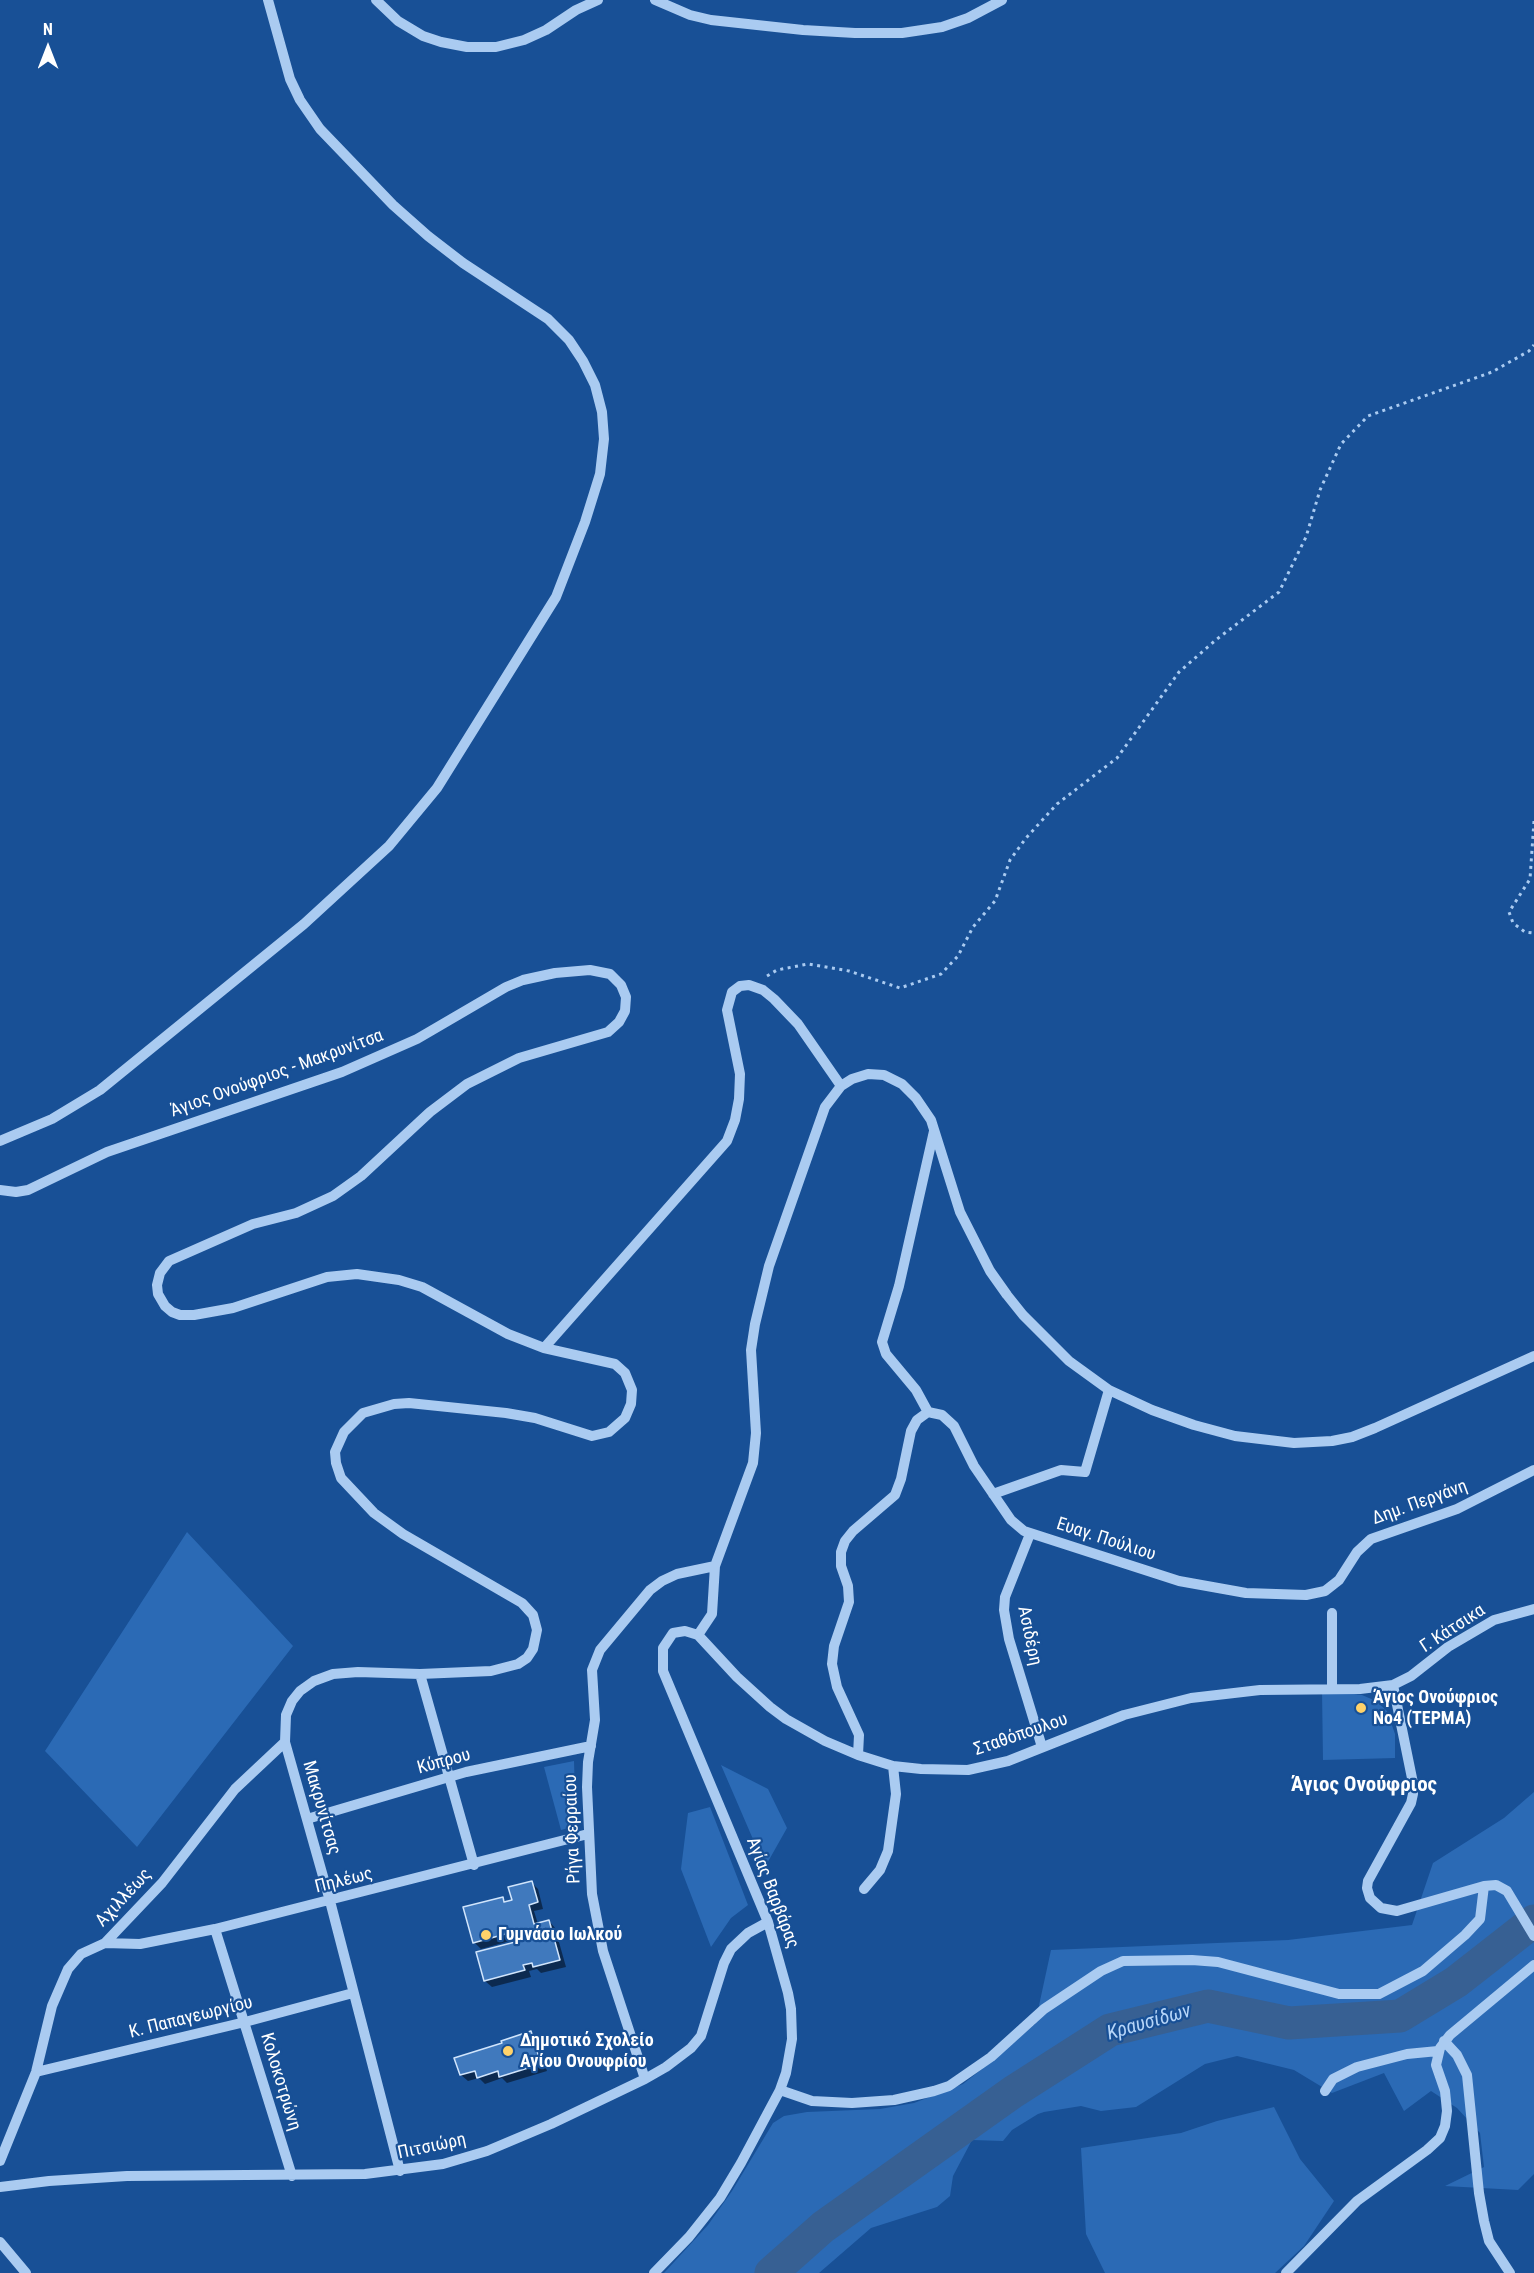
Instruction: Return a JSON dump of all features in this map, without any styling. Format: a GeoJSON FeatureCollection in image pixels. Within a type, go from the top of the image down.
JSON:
{"type":"FeatureCollection","features":[{"type":"Feature","properties":{"kind":"street"},"geometry":{"type":"LineString","coordinates":[[0,1141],[52,1119],[100,1090],[304,924],[389,846],[437,788],[555,597],[585,522],[600,474],[604,439],[602,412],[595,385],[569,340],[548,319],[463,263],[428,236],[393,205],[320,129],[300,100],[290,79],[268,0]]}},
{"type":"Feature","properties":{"kind":"street"},"geometry":{"type":"LineString","coordinates":[[376,0],[398,21],[423,36],[467,47],[496,46],[524,40],[598,0]]}},
{"type":"Feature","properties":{"kind":"street"},"geometry":{"type":"LineString","coordinates":[[655,0],[690,15],[751,25],[834,32],[902,33],[942,27],[968,18],[1002,0]]}},
{"type":"Feature","properties":{"kind":"street","name":"Άγιος Ονούφριος - Μακρυνίτσα"},"geometry":{"type":"LineString","coordinates":[[0,1190],[16,1192],[28,1190],[107,1152],[342,1072],[417,1039],[506,987],[523,980],[570,971],[590,970],[610,975],[621,985],[626,998],[625,1011],[619,1022],[608,1032],[519,1058],[467,1084],[430,1112],[361,1176],[333,1196],[296,1213],[254,1224],[169,1261],[160,1273],[157,1285],[158,1294],[165,1306],[172,1312],[180,1315],[194,1315],[233,1308],[327,1277],[357,1274],[384,1276],[422,1287],[508,1334],[544,1348],[605,1360],[615,1364],[625,1373],[632,1390],[631,1404],[625,1418],[609,1432],[592,1436],[535,1418],[480,1408],[394,1404],[363,1413],[344,1432],[335,1452],[341,1478],[374,1513],[403,1534],[526,1605],[533,1615],[537,1630],[536,1642],[532,1651]]}},
{"type":"Feature","properties":{"kind":"street"},"geometry":{"type":"LineString","coordinates":[[544,1348],[727,1141],[735,1120],[740,1074],[727,1010],[732,992],[740,986],[749,985],[763,990],[774,999],[798,1024],[841,1086]]}},
{"type":"Feature","properties":{"kind":"street"},"geometry":{"type":"LineString","coordinates":[[698,1635],[713,1610],[715,1566],[753,1463],[756,1433],[751,1350],[769,1266],[825,1107],[841,1086],[852,1078],[868,1074],[884,1076],[902,1084],[916,1098],[931,1120],[960,1212],[990,1271],[1023,1315],[1069,1361],[1109,1390],[1152,1410],[1194,1425],[1267,1441],[1312,1443],[1342,1439],[1364,1433],[1534,1356]]}},
{"type":"Feature","properties":{"kind":"street"},"geometry":{"type":"LineString","coordinates":[[858,1755],[859,1735],[837,1687],[832,1664],[834,1646],[849,1602],[848,1587],[841,1566],[841,1552],[845,1540],[853,1531],[895,1495],[902,1479],[907,1440],[917,1420],[928,1412],[916,1389],[886,1354],[882,1342],[899,1286],[934,1129]]}},
{"type":"Feature","properties":{"kind":"street"},"geometry":{"type":"LineString","coordinates":[[993,1494],[1060,1470],[1085,1472],[1109,1390]]}},
{"type":"Feature","properties":{"kind":"street","name":"Ευαγ. Πούλιου"},"geometry":{"type":"LineString","coordinates":[[928,1412],[942,1415],[954,1426],[971,1461],[1011,1520],[1030,1534],[1179,1581],[1227,1590],[1306,1594],[1325,1591],[1333,1586]]}},
{"type":"Feature","properties":{"kind":"street","name":"Δημ. Περγάνη"},"geometry":{"type":"LineString","coordinates":[[1333,1586],[1340,1580],[1357,1552],[1371,1539],[1457,1509],[1534,1470]]}},
{"type":"Feature","properties":{"kind":"street","name":"Ασιδέρη"},"geometry":{"type":"LineString","coordinates":[[1030,1534],[1005,1597],[1004,1610],[1009,1639],[1042,1747]]}},
{"type":"Feature","properties":{"kind":"street","name":"Ρήγα Φερραίου"},"geometry":{"type":"LineString","coordinates":[[645,2079],[601,1943],[592,1894],[587,1787],[596,1707],[592,1670],[600,1650],[636,1604],[655,1586],[686,1571],[715,1566]]}},
{"type":"Feature","properties":{"kind":"street","name":"Γ. Κάτσικα"},"geometry":{"type":"LineString","coordinates":[[1393,1685],[1411,1676],[1448,1647],[1494,1620],[1534,1609]]}},
{"type":"Feature","properties":{"kind":"street"},"geometry":{"type":"LineString","coordinates":[[1332,1613],[1332,1689]]}},
{"type":"Feature","properties":{"kind":"street","name":"Αγίας Βαρβάρας"},"geometry":{"type":"LineString","coordinates":[[654,2273],[689,2237],[720,2199],[759,2132],[780,2090],[790,2056],[791,2009],[782,1967],[768,1922],[663,1671],[663,1648],[670,1636],[673,1633],[685,1631],[698,1635]]}},
{"type":"Feature","properties":{"kind":"street","name":"Σταθόπουλου"},"geometry":{"type":"LineString","coordinates":[[698,1635],[737,1677],[770,1707],[804,1730],[858,1755],[893,1766],[932,1770],[968,1770],[1008,1761],[1124,1715],[1191,1698],[1260,1690],[1360,1689],[1393,1685]]}},
{"type":"Feature","properties":{"kind":"street","name":"Μακρυνίτσας"},"geometry":{"type":"LineString","coordinates":[[400,2171],[330,1902],[285,1742],[285,1723],[296,1695],[314,1681],[333,1674],[491,1671],[518,1664],[532,1651]]}},
{"type":"Feature","properties":{"kind":"street"},"geometry":{"type":"LineString","coordinates":[[420,1674],[474,1864]]}},
{"type":"Feature","properties":{"kind":"street"},"geometry":{"type":"LineString","coordinates":[[1393,1685],[1413,1794],[1411,1803],[1368,1881],[1367,1888],[1370,1898],[1381,1908],[1397,1911],[1484,1886],[1496,1885],[1504,1888],[1534,1936]]}},
{"type":"Feature","properties":{"kind":"street","name":"Αχιλλέως"},"geometry":{"type":"LineString","coordinates":[[0,2161],[36,2072],[52,2006],[68,1969],[81,1954],[105,1943],[162,1882],[235,1789],[285,1742]]}},
{"type":"Feature","properties":{"kind":"street","name":"Κύπρου"},"geometry":{"type":"LineString","coordinates":[[307,1819],[449,1777],[591,1746]]}},
{"type":"Feature","properties":{"kind":"street"},"geometry":{"type":"LineString","coordinates":[[864,1889],[880,1870],[888,1851],[896,1794],[893,1766]]}},
{"type":"Feature","properties":{"kind":"street","name":"Πηλέως"},"geometry":{"type":"LineString","coordinates":[[105,1943],[140,1944],[215,1929],[330,1902],[588,1834]]}},
{"type":"Feature","properties":{"kind":"street"},"geometry":{"type":"LineString","coordinates":[[780,2090],[812,2101],[852,2103],[894,2100],[949,2086],[991,2057],[1044,2009],[1101,1971],[1123,1961],[1218,1962],[1338,1994],[1379,1994],[1423,1971],[1465,1935],[1480,1919],[1484,1886]]}},
{"type":"Feature","properties":{"kind":"street","name":"Πιτσιώρη"},"geometry":{"type":"LineString","coordinates":[[0,2187],[127,2176],[292,2176],[400,2171],[443,2164],[487,2151],[551,2124],[645,2079],[681,2056],[697,2041],[706,2022],[727,1956],[741,1938],[768,1922]]}},
{"type":"Feature","properties":{"kind":"street","name":"Κολοκοτρώνη"},"geometry":{"type":"LineString","coordinates":[[215,1929],[292,2176]]}},
{"type":"Feature","properties":{"kind":"street"},"geometry":{"type":"LineString","coordinates":[[1286,2273],[1357,2201],[1440,2138],[1445,2126],[1447,2111],[1445,2091],[1436,2065],[1438,2051],[1444,2041],[1534,1965]]}},
{"type":"Feature","properties":{"kind":"street","name":"Κ. Παπαγεωργίου"},"geometry":{"type":"LineString","coordinates":[[36,2072],[245,2022],[352,1992]]}},
{"type":"Feature","properties":{"kind":"street"},"geometry":{"type":"LineString","coordinates":[[1444,2041],[1457,2055],[1467,2075],[1484,2221],[1489,2241],[1510,2273]]}},
{"type":"Feature","properties":{"kind":"street"},"geometry":{"type":"LineString","coordinates":[[1325,2091],[1334,2079],[1357,2067],[1407,2054],[1438,2051]]}},
{"type":"Feature","properties":{"kind":"street"},"geometry":{"type":"LineString","coordinates":[[0,2242],[26,2273]]}},
{"type":"Feature","properties":{"kind":"path"},"geometry":{"type":"LineString","coordinates":[[749,985],[777,970],[808,964],[849,971],[900,988],[940,974],[958,956],[973,927],[995,901],[1010,860],[1026,838],[1057,804],[1117,758],[1179,672],[1216,639],[1279,592],[1306,537],[1320,490],[1341,444],[1368,416],[1492,372],[1529,351],[1534,345]]}},
{"type":"Feature","properties":{"kind":"path"},"geometry":{"type":"LineString","coordinates":[[1534,821],[1530,879],[1509,912],[1513,923],[1525,932],[1534,933]]}},
{"type":"Feature","properties":{"kind":"shaded area"},"geometry":{"type":"Polygon","coordinates":[[[187,1532],[293,1646],[137,1847],[45,1751],[187,1532]]]}},
{"type":"Feature","properties":{"kind":"shaded area"},"geometry":{"type":"Polygon","coordinates":[[[1322,1690],[1362,1695],[1376,1701],[1387,1711],[1395,1734],[1395,1758],[1323,1760],[1322,1690]]]}},
{"type":"Feature","properties":{"kind":"shaded area"},"geometry":{"type":"Polygon","coordinates":[[[574,1761],[576,1826],[561,1830],[544,1767],[574,1761]]]}},
{"type":"Feature","properties":{"kind":"shaded area"},"geometry":{"type":"Polygon","coordinates":[[[721,1765],[768,1789],[787,1828],[765,1867],[721,1765]]]}},
{"type":"Feature","properties":{"kind":"shaded area"},"geometry":{"type":"Polygon","coordinates":[[[1534,1792],[1534,2174],[1518,2190],[1445,2186],[1484,2167],[1480,2133],[1457,2108],[1431,2091],[1404,2111],[1384,2073],[1332,2093],[1294,2070],[1237,2056],[1205,2064],[1136,2107],[1101,2111],[1081,2106],[1044,2112],[1012,2130],[1003,2141],[972,2140],[953,2176],[950,2196],[937,2207],[871,2228],[819,2273],[664,2273],[708,2225],[732,2191],[773,2123],[784,2116],[807,2112],[880,2109],[914,2103],[963,2084],[982,2069],[1035,2024],[1051,1950],[1288,1940],[1412,1925],[1433,1863],[1504,1818],[1534,1792]]]}},
{"type":"Feature","properties":{"kind":"shaded area"},"geometry":{"type":"Polygon","coordinates":[[[710,1807],[748,1905],[731,1918],[711,1947],[681,1869],[688,1813],[710,1807]]]}},
{"type":"Feature","properties":{"kind":"shaded area"},"geometry":{"type":"Polygon","coordinates":[[[1274,2107],[1300,2159],[1334,2201],[1304,2246],[1275,2273],[1105,2273],[1086,2234],[1081,2148],[1181,2133],[1217,2121],[1274,2107]]]}},
{"type":"Feature","properties":{"kind":"building","name":"Γυμνάσιο Ιωλκού"},"geometry":{"type":"Polygon","coordinates":[[[532,1881],[538,1902],[529,1905],[534,1924],[549,1920],[560,1960],[533,1967],[532,1963],[523,1965],[525,1970],[484,1981],[476,1952],[523,1940],[520,1930],[473,1943],[463,1907],[503,1897],[504,1902],[512,1900],[508,1887],[532,1881]]]}},
{"type":"Feature","properties":{"kind":"building","name":"Δημοτικό Σχολείο Αγίου Ονουφρίου"},"geometry":{"type":"Polygon","coordinates":[[[531,2031],[541,2064],[499,2077],[498,2071],[477,2078],[475,2071],[460,2075],[454,2058],[531,2031]]]}},
{"type":"Feature","properties":{"kind":"waterway","name":"Κραυσίδων"},"geometry":{"type":"LineString","coordinates":[[771,2273],[823,2227],[1013,2092],[1110,2030],[1208,2006],[1289,2023],[1400,2016],[1456,1982],[1534,1921]]}},
{"type":"Feature","properties":{"kind":"place","name":"Άγιος Ονούφριος Νο4 (ΤΕΡΜΑ)"},"geometry":{"type":"Point","coordinates":[1361,1708]}},
{"type":"Feature","properties":{"kind":"place","name":"Γυμνάσιο Ιωλκού"},"geometry":{"type":"Point","coordinates":[486,1935]}},
{"type":"Feature","properties":{"kind":"place","name":"Δημοτικό Σχολείο Αγίου Ονουφρίου"},"geometry":{"type":"Point","coordinates":[508,2051]}},
{"type":"Feature","properties":{"kind":"district","name":"Άγιος Ονούφριος"},"geometry":{"type":"Point","coordinates":[1364,1786]}}]}
